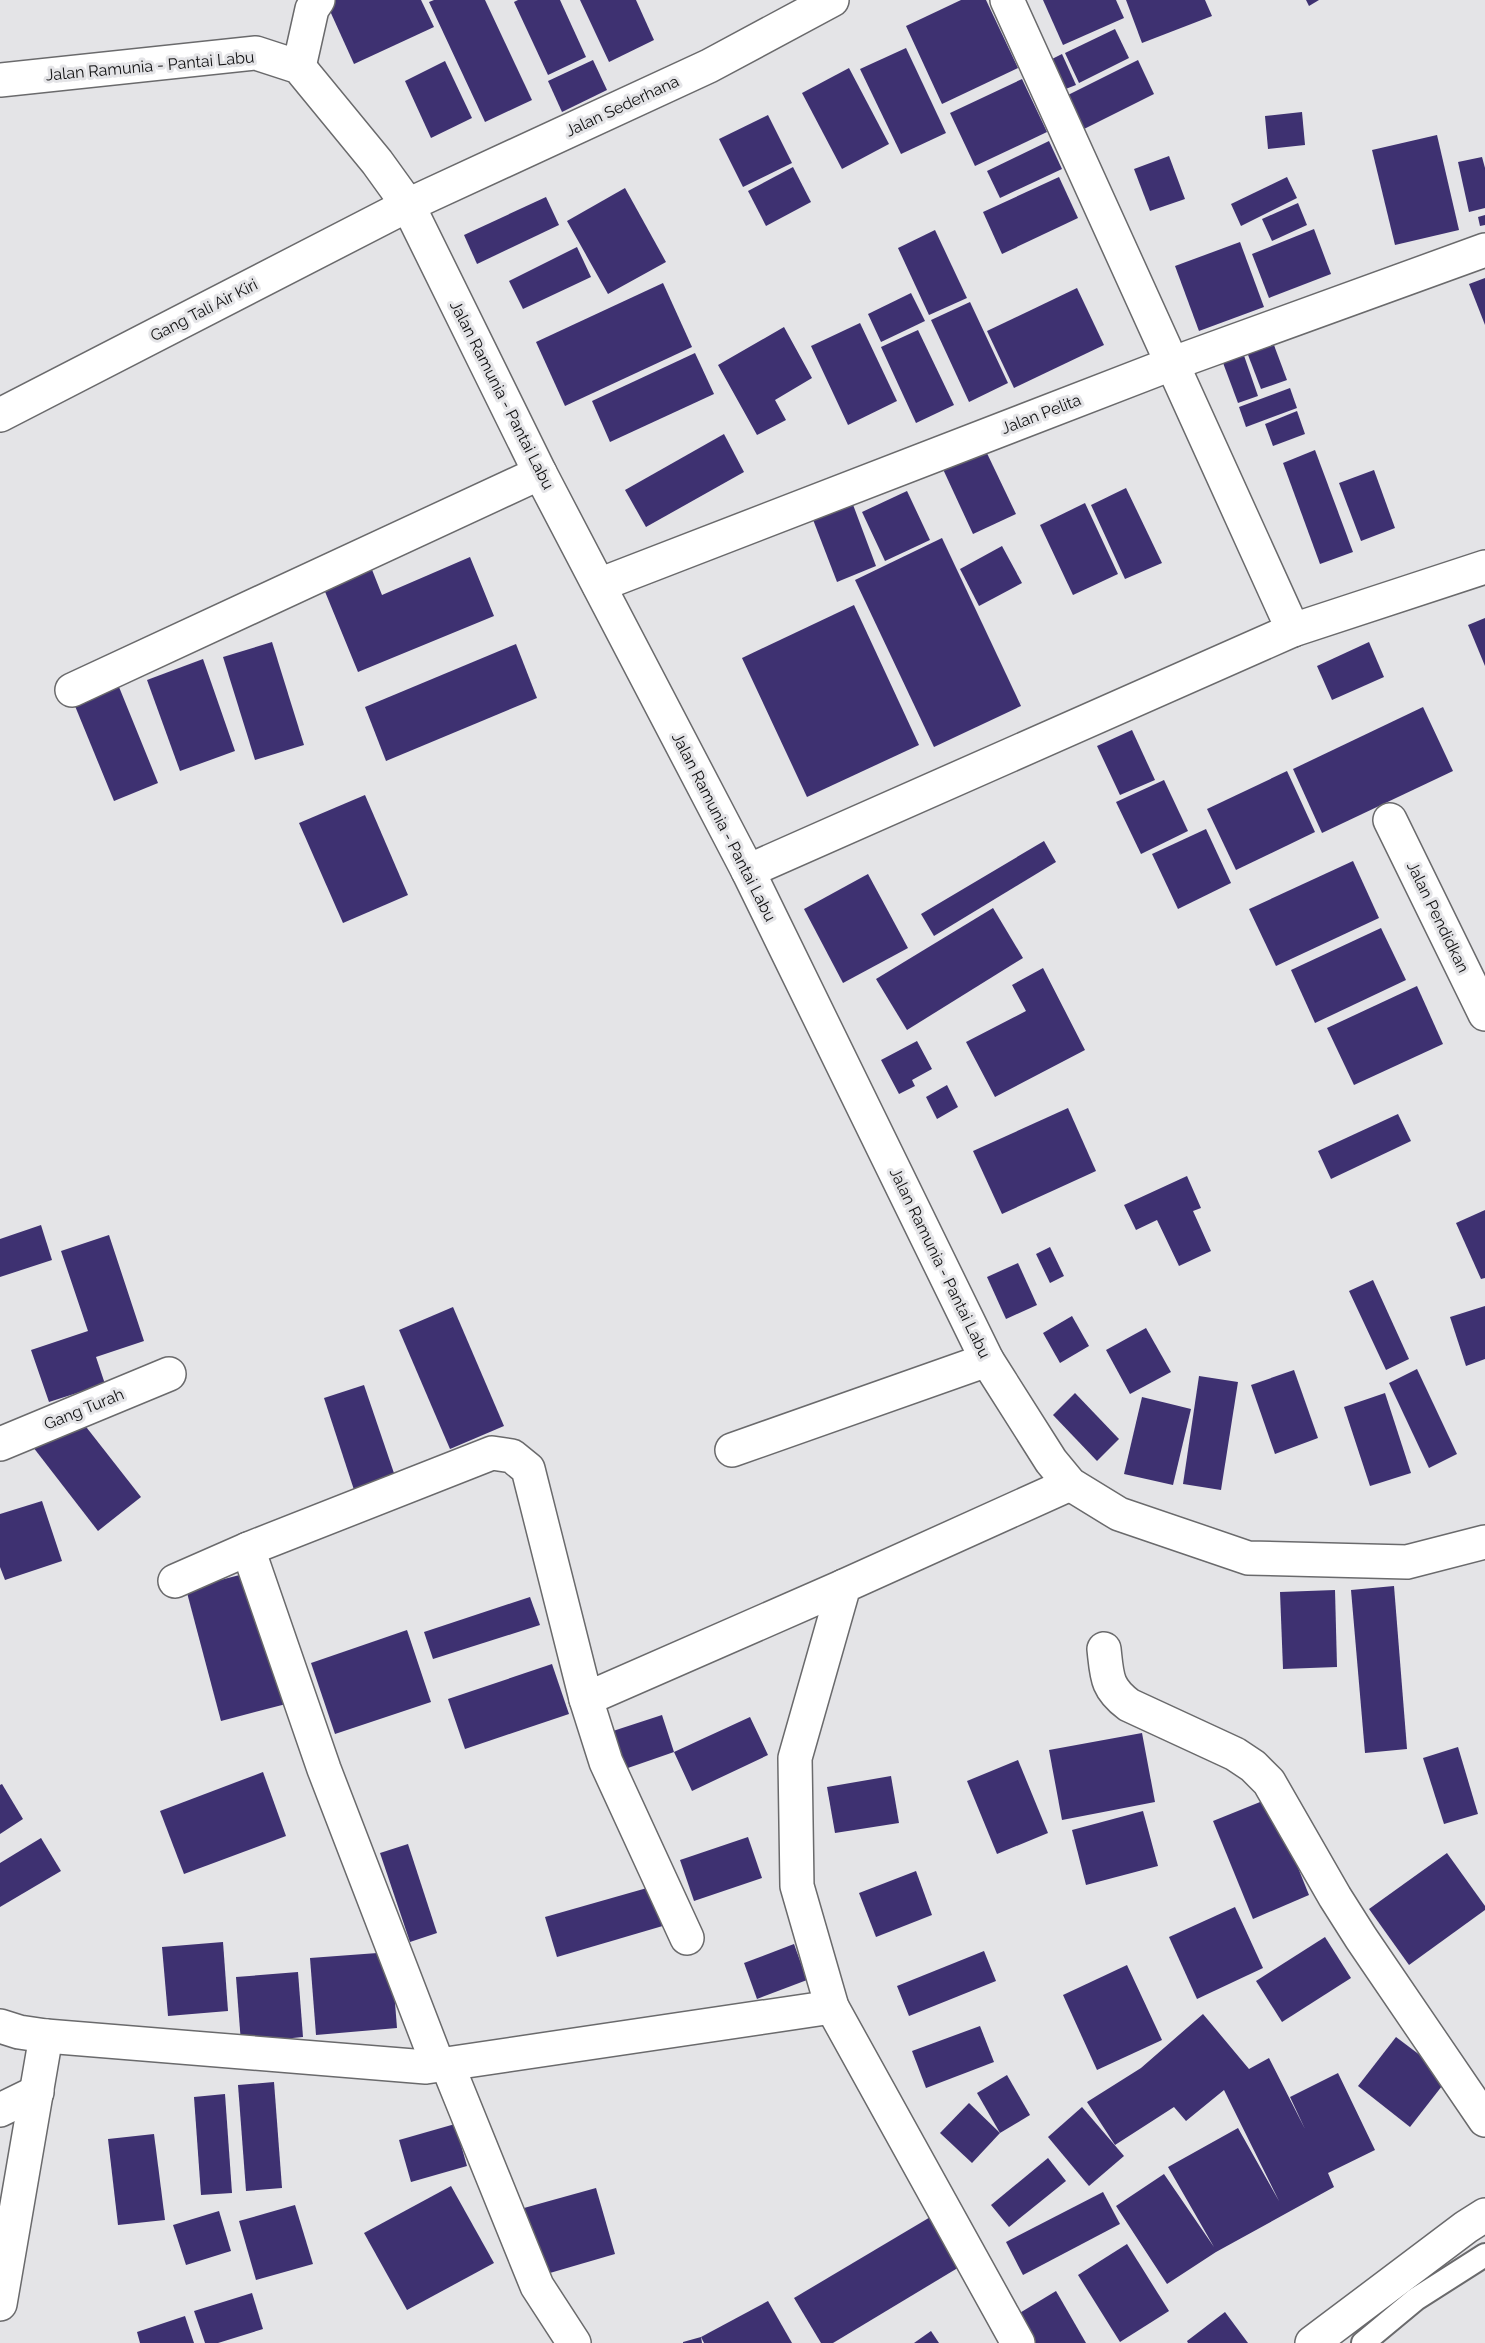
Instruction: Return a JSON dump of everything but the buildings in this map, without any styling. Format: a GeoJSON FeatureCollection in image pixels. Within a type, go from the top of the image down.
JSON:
{"type":"FeatureCollection","features":[{"type":"Feature","properties":{"kind":"street"},"geometry":{"type":"LineString","coordinates":[[299,67],[312,9],[318,0]]}},
{"type":"Feature","properties":{"kind":"street","name":"Jalan Sederhana"},"geometry":{"type":"LineString","coordinates":[[408,205],[710,66],[832,0]]}},
{"type":"Feature","properties":{"kind":"street"},"geometry":{"type":"LineString","coordinates":[[1007,0],[1293,630]]}},
{"type":"Feature","properties":{"kind":"street","name":"Jalan Ramunia - Pantai Labu"},"geometry":{"type":"LineString","coordinates":[[0,80],[256,53],[299,67],[343,119],[408,205],[540,473],[748,871],[987,1359],[1051,1461],[1070,1484],[1119,1514],[1248,1558],[1407,1562],[1485,1542]]}},
{"type":"Feature","properties":{"kind":"street","name":"Gang Tali Air Kiri"},"geometry":{"type":"LineString","coordinates":[[0,415],[408,205]]}},
{"type":"Feature","properties":{"kind":"street","name":"Jalan Pelita"},"geometry":{"type":"LineString","coordinates":[[599,585],[1171,364],[1485,250]]}},
{"type":"Feature","properties":{"kind":"street"},"geometry":{"type":"LineString","coordinates":[[72,690],[540,473]]}},
{"type":"Feature","properties":{"kind":"street"},"geometry":{"type":"LineString","coordinates":[[748,871],[1293,630],[1485,567]]}},
{"type":"Feature","properties":{"kind":"street","name":"Jalan Pendidkan"},"geometry":{"type":"LineString","coordinates":[[1390,820],[1485,1014]]}},
{"type":"Feature","properties":{"kind":"street"},"geometry":{"type":"LineString","coordinates":[[732,1450],[987,1359]]}},
{"type":"Feature","properties":{"kind":"street","name":"Gang Turah"},"geometry":{"type":"LineString","coordinates":[[0,1444],[169,1374]]}},
{"type":"Feature","properties":{"kind":"street"},"geometry":{"type":"LineString","coordinates":[[175,1581],[248,1549],[492,1453],[512,1456],[528,1469],[586,1699],[606,1762],[687,1938]]}},
{"type":"Feature","properties":{"kind":"street"},"geometry":{"type":"LineString","coordinates":[[586,1699],[1070,1484]]}},
{"type":"Feature","properties":{"kind":"street"},"geometry":{"type":"LineString","coordinates":[[248,1549],[324,1769],[442,2064],[537,2286],[574,2343]]}},
{"type":"Feature","properties":{"kind":"street"},"geometry":{"type":"LineString","coordinates":[[844,1586],[795,1758],[797,1886],[832,2007],[1018,2343]]}},
{"type":"Feature","properties":{"kind":"street"},"geometry":{"type":"LineString","coordinates":[[1104,1649],[1107,1678],[1115,1694],[1129,1705],[1235,1754],[1253,1766],[1269,1782],[1360,1938],[1485,2120]]}},
{"type":"Feature","properties":{"kind":"street"},"geometry":{"type":"LineString","coordinates":[[0,2026],[19,2032],[46,2036],[426,2067],[832,2007]]}},
{"type":"Feature","properties":{"kind":"street"},"geometry":{"type":"LineString","coordinates":[[0,2304],[46,2036]]}},
{"type":"Feature","properties":{"kind":"street"},"geometry":{"type":"LineString","coordinates":[[0,2110],[37,2092]]}},
{"type":"Feature","properties":{"kind":"street"},"geometry":{"type":"LineString","coordinates":[[1312,2343],[1485,2215]]}},
{"type":"Feature","properties":{"kind":"lane"},"geometry":{"type":"LineString","coordinates":[[1363,2343],[1416,2299],[1485,2255]]}}]}
